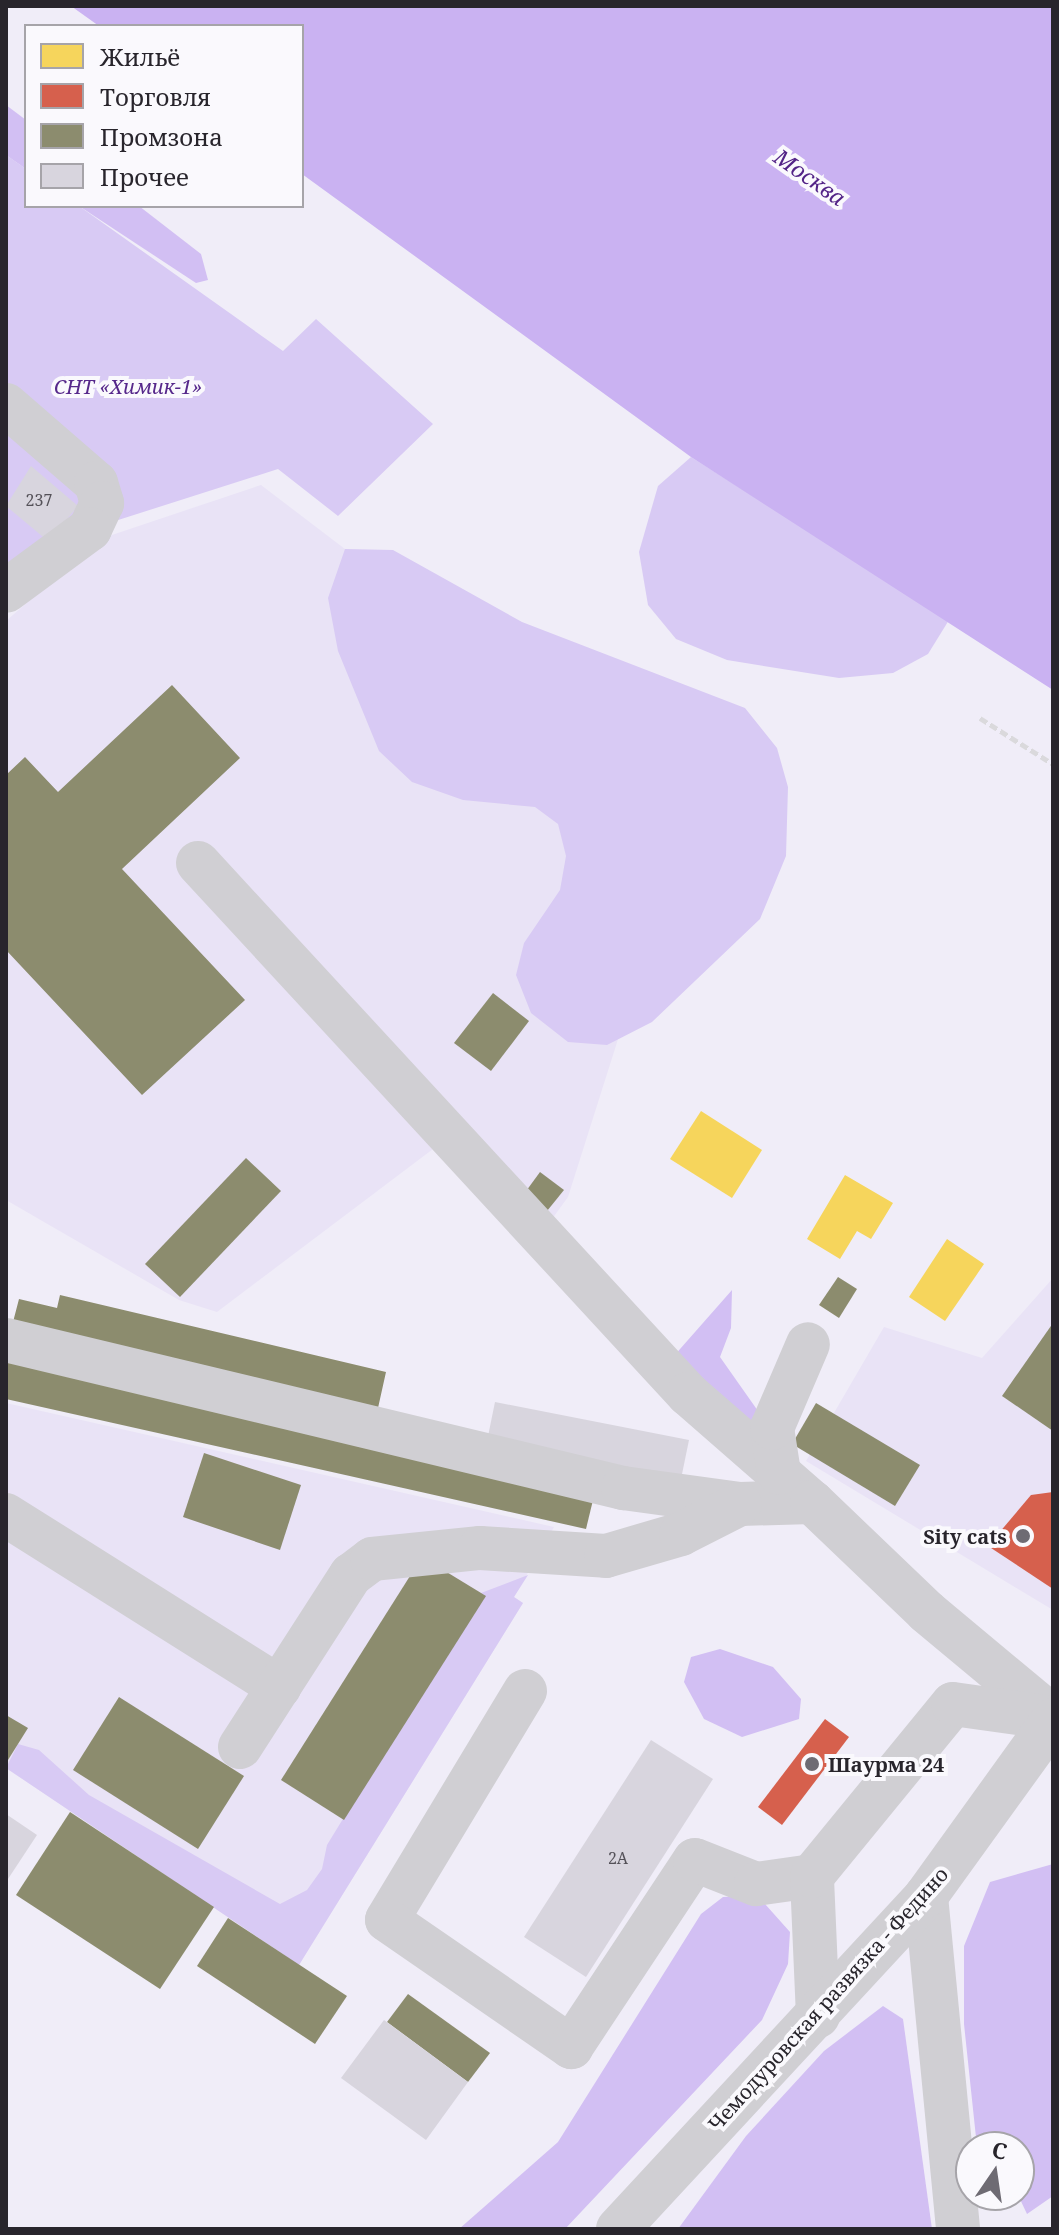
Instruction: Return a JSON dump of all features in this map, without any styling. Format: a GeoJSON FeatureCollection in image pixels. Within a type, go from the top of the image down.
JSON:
{"type":"FeatureCollection","features":[{"type":"Feature","properties":{"kind":"street"},"geometry":{"type":"LineString","coordinates":[[6,405],[96,483],[102,503],[90,529],[6,591]]}},
{"type":"Feature","properties":{"kind":"street"},"geometry":{"type":"LineString","coordinates":[[198,863],[688,1394],[812,1502],[927,1612],[1053,1718]]}},
{"type":"Feature","properties":{"kind":"street"},"geometry":{"type":"LineString","coordinates":[[6,1340],[623,1488],[740,1504],[812,1502]]}},
{"type":"Feature","properties":{"kind":"street"},"geometry":{"type":"LineString","coordinates":[[779,1473],[772,1428],[771,1383],[808,1344]]}},
{"type":"Feature","properties":{"kind":"street"},"geometry":{"type":"LineString","coordinates":[[623,1488],[629,1552]]}},
{"type":"Feature","properties":{"kind":"street"},"geometry":{"type":"LineString","coordinates":[[240,1747],[351,1575],[372,1559],[480,1548],[629,1552],[740,1504]]}},
{"type":"Feature","properties":{"kind":"street"},"geometry":{"type":"LineString","coordinates":[[6,1515],[279,1687]]}},
{"type":"Feature","properties":{"kind":"street"},"geometry":{"type":"LineString","coordinates":[[525,1691],[387,1920],[571,2047],[695,1860],[756,1884],[812,1876]]}},
{"type":"Feature","properties":{"kind":"street"},"geometry":{"type":"LineString","coordinates":[[818,2016],[812,1876],[953,1704],[1053,1718]]}},
{"type":"Feature","properties":{"kind":"street","name":"Чемодуровская развязка - Федино"},"geometry":{"type":"LineString","coordinates":[[618,2229],[926,1896],[1053,1718]]}},
{"type":"Feature","properties":{"kind":"street"},"geometry":{"type":"LineString","coordinates":[[926,1896],[958,2229]]}},
{"type":"Feature","properties":{"kind":"path"},"geometry":{"type":"LineString","coordinates":[[980,718],[1053,764]]}},
{"type":"Feature","properties":{"kind":"shaded area"},"geometry":{"type":"Polygon","coordinates":[[[6,105],[24,118],[24,168],[6,155],[6,105]]]}},
{"type":"Feature","properties":{"kind":"shaded area"},"geometry":{"type":"Polygon","coordinates":[[[82,208],[142,208],[201,254],[208,280],[196,283],[82,208]]]}},
{"type":"Feature","properties":{"kind":"shaded area"},"geometry":{"type":"Polygon","coordinates":[[[261,485],[690,812],[568,1197],[531,1248],[437,1146],[217,1312],[179,1300],[6,1200],[6,621],[100,539],[261,485]]]}},
{"type":"Feature","properties":{"kind":"shaded area"},"geometry":{"type":"Polygon","coordinates":[[[1053,1278],[1053,1610],[806,1461],[884,1327],[982,1358],[1053,1278]]]}},
{"type":"Feature","properties":{"kind":"shaded area"},"geometry":{"type":"Polygon","coordinates":[[[732,1290],[731,1328],[720,1357],[758,1411],[760,1430],[673,1357],[732,1290]]]}},
{"type":"Feature","properties":{"kind":"shaded area"},"geometry":{"type":"Polygon","coordinates":[[[6,1403],[554,1527],[514,1597],[523,1603],[299,1965],[6,1768],[6,1403]]]}},
{"type":"Feature","properties":{"kind":"shaded area"},"geometry":{"type":"Polygon","coordinates":[[[720,1649],[773,1667],[801,1699],[799,1719],[742,1737],[704,1719],[684,1682],[691,1657],[720,1649]]]}},
{"type":"Feature","properties":{"kind":"shaded area"},"geometry":{"type":"Polygon","coordinates":[[[1053,1864],[1053,2196],[1035,2208],[1035,2131],[975,2131],[964,2024],[964,1946],[990,1882],[1053,1864]]]}},
{"type":"Feature","properties":{"kind":"shaded area"},"geometry":{"type":"Polygon","coordinates":[[[746,1896],[765,1904],[790,1932],[788,1964],[762,2020],[565,2229],[459,2229],[558,2142],[701,1914],[723,1897],[746,1896]]]}},
{"type":"Feature","properties":{"kind":"shaded area"},"geometry":{"type":"Polygon","coordinates":[[[883,2006],[903,2019],[932,2229],[678,2229],[746,2136],[824,2051],[883,2006]]]}},
{"type":"Feature","properties":{"kind":"green space","name":"СНТ «Химик-1»"},"geometry":{"type":"Polygon","coordinates":[[[6,155],[24,168],[24,208],[82,208],[283,351],[316,319],[433,424],[338,516],[278,469],[90,529],[6,591],[6,155]]]}},
{"type":"Feature","properties":{"kind":"green space"},"geometry":{"type":"Polygon","coordinates":[[[691,457],[949,620],[928,654],[893,673],[839,678],[727,660],[676,639],[648,605],[639,552],[658,486],[691,457]]]}},
{"type":"Feature","properties":{"kind":"green space"},"geometry":{"type":"Polygon","coordinates":[[[345,549],[393,550],[522,622],[745,708],[777,748],[788,787],[786,856],[760,919],[652,1022],[607,1045],[568,1042],[531,1013],[516,975],[524,943],[560,890],[566,856],[558,824],[535,807],[463,800],[412,782],[379,751],[338,651],[328,598],[345,549]]]}},
{"type":"Feature","properties":{"kind":"green space"},"geometry":{"type":"Polygon","coordinates":[[[528,1575],[514,1597],[523,1603],[299,1965],[6,1768],[18,1744],[39,1750],[89,1795],[280,1904],[307,1890],[322,1869],[327,1845],[481,1593],[528,1575]]]}},
{"type":"Feature","properties":{"kind":"water","name":"Москва"},"geometry":{"type":"Polygon","coordinates":[[[71,6],[1053,6],[1053,690],[691,457],[304,175],[304,24],[96,24],[71,6]]]}},
{"type":"Feature","properties":{"kind":"building: Жильё"},"geometry":{"type":"Polygon","coordinates":[[[701,1111],[762,1150],[732,1198],[670,1159],[701,1111]]]}},
{"type":"Feature","properties":{"kind":"building: Жильё"},"geometry":{"type":"Polygon","coordinates":[[[845,1175],[893,1203],[871,1239],[857,1231],[840,1259],[807,1239],[845,1175]]]}},
{"type":"Feature","properties":{"kind":"building: Жильё"},"geometry":{"type":"Polygon","coordinates":[[[947,1239],[984,1264],[945,1321],[909,1297],[947,1239]]]}},
{"type":"Feature","properties":{"kind":"building: Торговля"},"geometry":{"type":"Polygon","coordinates":[[[1053,1492],[1053,1589],[988,1546],[1031,1495],[1053,1492]]]}},
{"type":"Feature","properties":{"kind":"building: Торговля"},"geometry":{"type":"Polygon","coordinates":[[[825,1719],[849,1737],[782,1825],[758,1807],[825,1719]]]}},
{"type":"Feature","properties":{"kind":"building: Промзона"},"geometry":{"type":"Polygon","coordinates":[[[172,685],[240,758],[122,869],[245,1000],[142,1095],[6,950],[6,775],[25,757],[58,792],[172,685]]]}},
{"type":"Feature","properties":{"kind":"building: Промзона"},"geometry":{"type":"Polygon","coordinates":[[[493,993],[529,1021],[491,1071],[454,1043],[493,993]]]}},
{"type":"Feature","properties":{"kind":"building: Промзона"},"geometry":{"type":"Polygon","coordinates":[[[246,1158],[281,1191],[180,1297],[145,1264],[246,1158]]]}},
{"type":"Feature","properties":{"kind":"building: Промзона"},"geometry":{"type":"Polygon","coordinates":[[[540,1172],[564,1190],[543,1216],[521,1198],[540,1172]]]}},
{"type":"Feature","properties":{"kind":"building: Промзона"},"geometry":{"type":"Polygon","coordinates":[[[838,1277],[857,1289],[839,1318],[819,1305],[838,1277]]]}},
{"type":"Feature","properties":{"kind":"building: Промзона"},"geometry":{"type":"Polygon","coordinates":[[[60,1295],[386,1372],[378,1408],[13,1322],[19,1299],[57,1308],[60,1295]]]}},
{"type":"Feature","properties":{"kind":"building: Промзона"},"geometry":{"type":"Polygon","coordinates":[[[1053,1323],[1053,1431],[1002,1396],[1053,1323]]]}},
{"type":"Feature","properties":{"kind":"building: Промзона"},"geometry":{"type":"Polygon","coordinates":[[[6,1361],[593,1500],[586,1529],[6,1399],[6,1361]]]}},
{"type":"Feature","properties":{"kind":"building: Промзона"},"geometry":{"type":"Polygon","coordinates":[[[816,1403],[920,1465],[895,1506],[792,1444],[816,1403]]]}},
{"type":"Feature","properties":{"kind":"building: Промзона"},"geometry":{"type":"Polygon","coordinates":[[[204,1453],[301,1485],[280,1550],[183,1517],[204,1453]]]}},
{"type":"Feature","properties":{"kind":"building: Промзона"},"geometry":{"type":"Polygon","coordinates":[[[422,1557],[486,1596],[344,1820],[281,1780],[422,1557]]]}},
{"type":"Feature","properties":{"kind":"building: Промзона"},"geometry":{"type":"Polygon","coordinates":[[[119,1697],[244,1776],[198,1849],[73,1770],[119,1697]]]}},
{"type":"Feature","properties":{"kind":"building: Промзона"},"geometry":{"type":"Polygon","coordinates":[[[6,1715],[28,1728],[8,1760],[6,1758],[6,1715]]]}},
{"type":"Feature","properties":{"kind":"building: Промзона"},"geometry":{"type":"Polygon","coordinates":[[[70,1812],[214,1907],[160,1989],[16,1895],[70,1812]]]}},
{"type":"Feature","properties":{"kind":"building: Промзона"},"geometry":{"type":"Polygon","coordinates":[[[228,1918],[347,1996],[315,2044],[197,1966],[228,1918]]]}},
{"type":"Feature","properties":{"kind":"building: Промзона"},"geometry":{"type":"Polygon","coordinates":[[[408,1994],[490,2053],[468,2082],[387,2022],[408,1994]]]}},
{"type":"Feature","properties":{"kind":"building: Прочее"},"geometry":{"type":"Polygon","coordinates":[[[31,466],[78,506],[48,541],[6,506],[31,466]]]}},
{"type":"Feature","properties":{"kind":"building: Прочее"},"geometry":{"type":"Polygon","coordinates":[[[495,1402],[689,1440],[681,1479],[487,1441],[495,1402]]]}},
{"type":"Feature","properties":{"kind":"building: Прочее"},"geometry":{"type":"Polygon","coordinates":[[[651,1740],[713,1779],[586,1977],[524,1937],[651,1740]]]}},
{"type":"Feature","properties":{"kind":"building: Прочее"},"geometry":{"type":"Polygon","coordinates":[[[6,1814],[37,1835],[6,1882],[6,1814]]]}},
{"type":"Feature","properties":{"kind":"building: Прочее"},"geometry":{"type":"Polygon","coordinates":[[[384,2020],[468,2082],[426,2140],[341,2078],[384,2020]]]}},
{"type":"Feature","properties":{"kind":"place","name":"Sity cats"},"geometry":{"type":"Point","coordinates":[1023,1536]}},
{"type":"Feature","properties":{"kind":"place","name":"Шаурма 24"},"geometry":{"type":"Point","coordinates":[812,1764]}}]}
